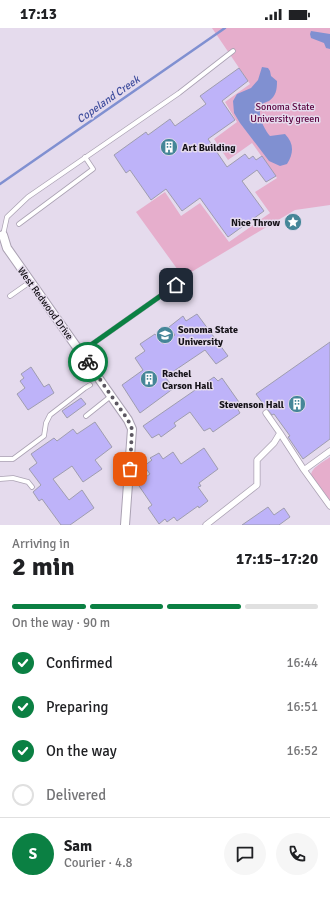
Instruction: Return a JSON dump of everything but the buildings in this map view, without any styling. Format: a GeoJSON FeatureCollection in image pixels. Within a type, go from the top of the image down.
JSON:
{"type":"FeatureCollection","features":[{"type":"Feature","properties":{"kind":"street","name":"West Redwood Drive"},"geometry":{"type":"LineString","coordinates":[[3,235],[7,248],[128,420],[132,429],[125,525]]}},
{"type":"Feature","properties":{"kind":"street"},"geometry":{"type":"LineString","coordinates":[[266,413],[330,506]]}},
{"type":"Feature","properties":{"kind":"street"},"geometry":{"type":"LineString","coordinates":[[206,525],[257,485],[257,460],[274,443],[280,433]]}},
{"type":"Feature","properties":{"kind":"street"},"geometry":{"type":"LineString","coordinates":[[304,470],[330,451]]}},
{"type":"Feature","properties":{"kind":"lane"},"geometry":{"type":"LineString","coordinates":[[3,235],[7,217],[28,197],[179,93],[233,51]]}},
{"type":"Feature","properties":{"kind":"lane"},"geometry":{"type":"LineString","coordinates":[[19,224],[94,169],[85,157]]}},
{"type":"Feature","properties":{"kind":"lane"},"geometry":{"type":"LineString","coordinates":[[10,296],[31,281]]}},
{"type":"Feature","properties":{"kind":"lane"},"geometry":{"type":"LineString","coordinates":[[81,352],[176,285]]}},
{"type":"Feature","properties":{"kind":"lane"},"geometry":{"type":"LineString","coordinates":[[0,459],[13,459],[44,436],[46,423],[50,415],[90,385]]}},
{"type":"Feature","properties":{"kind":"lane"},"geometry":{"type":"LineString","coordinates":[[86,416],[111,396]]}},
{"type":"Feature","properties":{"kind":"lane"},"geometry":{"type":"LineString","coordinates":[[0,479],[13,478],[28,482],[32,487]]}},
{"type":"Feature","properties":{"kind":"green space","name":"Sonoma State University green"},"geometry":{"type":"Polygon","coordinates":[[[212,28],[330,28],[330,205],[295,210],[183,277],[136,212],[165,192],[181,216],[200,203],[229,242],[270,213],[255,192],[277,178],[252,143],[228,160],[214,139],[237,122],[225,102],[250,84],[212,28]]]}},
{"type":"Feature","properties":{"kind":"green space"},"geometry":{"type":"Polygon","coordinates":[[[330,457],[330,502],[311,476],[315,467],[330,457]]]}},
{"type":"Feature","properties":{"kind":"water"},"geometry":{"type":"Polygon","coordinates":[[[311,31],[330,34],[330,49],[326,48],[324,43],[311,38],[311,31]]]}},
{"type":"Feature","properties":{"kind":"water"},"geometry":{"type":"Polygon","coordinates":[[[262,67],[268,68],[271,76],[277,81],[275,95],[261,107],[261,120],[270,136],[285,134],[290,141],[292,148],[291,156],[287,164],[280,166],[269,161],[234,113],[233,101],[237,94],[251,88],[258,80],[262,67]]]}},
{"type":"Feature","properties":{"kind":"waterway","name":"Copeland Creek"},"geometry":{"type":"LineString","coordinates":[[0,184],[225,28]]}},
{"type":"Feature","properties":{"kind":"way so far"},"geometry":{"type":"LineString","coordinates":[[88,362],[128,420],[132,429],[130,469]]}},
{"type":"Feature","properties":{"kind":"place","name":"Art Building"},"geometry":{"type":"Point","coordinates":[169,147]}},
{"type":"Feature","properties":{"kind":"place","name":"Nice Throw"},"geometry":{"type":"Point","coordinates":[293,222]}},
{"type":"Feature","properties":{"kind":"place","name":"Sonoma State University"},"geometry":{"type":"Point","coordinates":[165,335]}},
{"type":"Feature","properties":{"kind":"place","name":"Rachel Carson Hall"},"geometry":{"type":"Point","coordinates":[149,379]}},
{"type":"Feature","properties":{"kind":"place","name":"Stevenson Hall"},"geometry":{"type":"Point","coordinates":[297,404]}},
{"type":"Feature","properties":{"kind":"route"},"geometry":{"type":"LineString","coordinates":[[88,362],[81,352],[176,285]]}}]}
